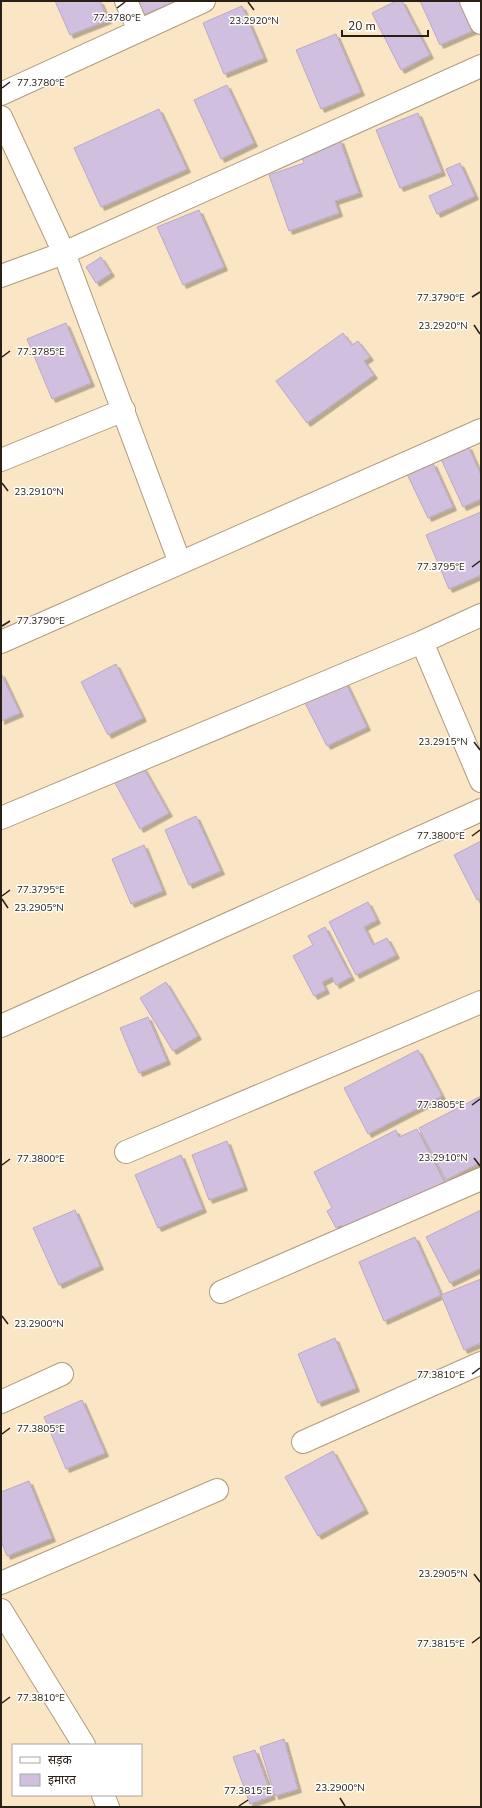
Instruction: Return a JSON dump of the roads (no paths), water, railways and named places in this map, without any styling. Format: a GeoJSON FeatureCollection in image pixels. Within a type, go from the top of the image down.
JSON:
{"type":"FeatureCollection","features":[{"type":"Feature","properties":{"kind":"street"},"geometry":{"type":"LineString","coordinates":[[126,1],[139,31]]}},
{"type":"Feature","properties":{"kind":"street"},"geometry":{"type":"LineString","coordinates":[[1,94],[204,1]]}},
{"type":"Feature","properties":{"kind":"street"},"geometry":{"type":"LineString","coordinates":[[472,1],[481,23]]}},
{"type":"Feature","properties":{"kind":"street"},"geometry":{"type":"LineString","coordinates":[[1,276],[64,253],[481,66]]}},
{"type":"Feature","properties":{"kind":"street"},"geometry":{"type":"LineString","coordinates":[[1,117],[64,253],[180,563]]}},
{"type":"Feature","properties":{"kind":"street"},"geometry":{"type":"LineString","coordinates":[[1,460],[124,410]]}},
{"type":"Feature","properties":{"kind":"street"},"geometry":{"type":"LineString","coordinates":[[1,642],[481,430]]}},
{"type":"Feature","properties":{"kind":"street"},"geometry":{"type":"LineString","coordinates":[[1,818],[422,642],[481,615]]}},
{"type":"Feature","properties":{"kind":"street"},"geometry":{"type":"LineString","coordinates":[[422,642],[481,781]]}},
{"type":"Feature","properties":{"kind":"street"},"geometry":{"type":"LineString","coordinates":[[1,1026],[481,810]]}},
{"type":"Feature","properties":{"kind":"street"},"geometry":{"type":"LineString","coordinates":[[126,1152],[481,1002]]}},
{"type":"Feature","properties":{"kind":"street"},"geometry":{"type":"LineString","coordinates":[[221,1292],[481,1179]]}},
{"type":"Feature","properties":{"kind":"street"},"geometry":{"type":"LineString","coordinates":[[303,1442],[481,1363]]}},
{"type":"Feature","properties":{"kind":"street"},"geometry":{"type":"LineString","coordinates":[[1,1402],[62,1374]]}},
{"type":"Feature","properties":{"kind":"street"},"geometry":{"type":"LineString","coordinates":[[1,1583],[217,1490]]}},
{"type":"Feature","properties":{"kind":"street"},"geometry":{"type":"LineString","coordinates":[[1,1610],[83,1744]]}},
{"type":"Feature","properties":{"kind":"street"},"geometry":{"type":"LineString","coordinates":[[103,1796],[108,1807]]}}]}
